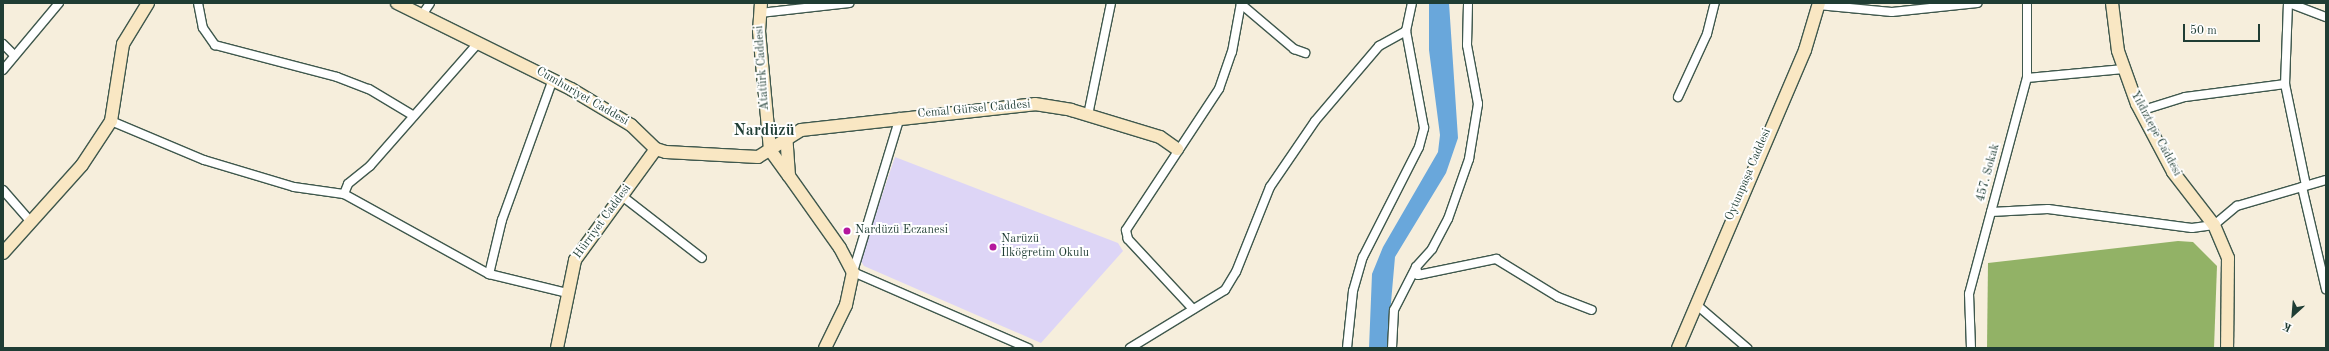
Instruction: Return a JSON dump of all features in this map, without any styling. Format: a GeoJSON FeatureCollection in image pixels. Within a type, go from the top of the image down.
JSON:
{"type":"FeatureCollection","features":[{"type":"Feature","properties":{"kind":"street"},"geometry":{"type":"LineString","coordinates":[[3,70],[59,3]]}},
{"type":"Feature","properties":{"kind":"street"},"geometry":{"type":"LineString","coordinates":[[3,253],[82,165],[111,122],[123,44],[148,3]]}},
{"type":"Feature","properties":{"kind":"street"},"geometry":{"type":"LineString","coordinates":[[198,3],[203,28],[215,45],[342,78],[384,98],[414,116]]}},
{"type":"Feature","properties":{"kind":"street","name":"Cumhuriyet Caddesi"},"geometry":{"type":"LineString","coordinates":[[397,3],[553,79],[631,125],[656,149]]}},
{"type":"Feature","properties":{"kind":"street"},"geometry":{"type":"LineString","coordinates":[[422,15],[430,3]]}},
{"type":"Feature","properties":{"kind":"street"},"geometry":{"type":"LineString","coordinates":[[761,8],[849,3]]}},
{"type":"Feature","properties":{"kind":"street"},"geometry":{"type":"LineString","coordinates":[[1088,115],[1111,3]]}},
{"type":"Feature","properties":{"kind":"street"},"geometry":{"type":"LineString","coordinates":[[1192,309],[1128,239],[1126,230],[1177,149],[1219,89],[1232,52],[1241,3]]}},
{"type":"Feature","properties":{"kind":"street"},"geometry":{"type":"LineString","coordinates":[[1241,3],[1294,49],[1305,53]]}},
{"type":"Feature","properties":{"kind":"street"},"geometry":{"type":"LineString","coordinates":[[1347,348],[1353,291],[1363,257],[1419,147],[1424,128],[1406,31],[1412,3]]}},
{"type":"Feature","properties":{"kind":"street"},"geometry":{"type":"LineString","coordinates":[[1392,348],[1394,310],[1416,267],[1432,249],[1448,219],[1469,159],[1478,104],[1467,45],[1468,3]]}},
{"type":"Feature","properties":{"kind":"street"},"geometry":{"type":"LineString","coordinates":[[1678,97],[1707,34],[1715,3]]}},
{"type":"Feature","properties":{"kind":"street"},"geometry":{"type":"LineString","coordinates":[[1818,4],[1892,12],[1978,3]]}},
{"type":"Feature","properties":{"kind":"street","name":"457. Sokak"},"geometry":{"type":"LineString","coordinates":[[1971,348],[1969,294],[2027,78],[2027,3]]}},
{"type":"Feature","properties":{"kind":"street","name":"Yıldıztepe Caddesi"},"geometry":{"type":"LineString","coordinates":[[2112,3],[2118,51],[2140,111],[2173,172],[2214,225],[2228,258],[2227,348]]}},
{"type":"Feature","properties":{"kind":"street"},"geometry":{"type":"LineString","coordinates":[[2326,17],[2289,3],[2285,84],[2304,186],[2326,288]]}},
{"type":"Feature","properties":{"kind":"street","name":"Oytunpaşa Caddesi"},"geometry":{"type":"LineString","coordinates":[[1678,348],[1698,306],[1715,254],[1805,50],[1818,4]]}},
{"type":"Feature","properties":{"kind":"street","name":"Atatürk Caddesi"},"geometry":{"type":"LineString","coordinates":[[761,8],[770,150]]}},
{"type":"Feature","properties":{"kind":"street"},"geometry":{"type":"LineString","coordinates":[[1130,348],[1225,290],[1236,272],[1270,187],[1315,121],[1379,46],[1406,31]]}},
{"type":"Feature","properties":{"kind":"street"},"geometry":{"type":"LineString","coordinates":[[344,194],[348,184],[414,116],[479,42]]}},
{"type":"Feature","properties":{"kind":"street"},"geometry":{"type":"LineString","coordinates":[[3,44],[14,56]]}},
{"type":"Feature","properties":{"kind":"street"},"geometry":{"type":"LineString","coordinates":[[2027,78],[2124,69]]}},
{"type":"Feature","properties":{"kind":"street"},"geometry":{"type":"LineString","coordinates":[[489,274],[502,220],[553,79]]}},
{"type":"Feature","properties":{"kind":"street"},"geometry":{"type":"LineString","coordinates":[[2140,111],[2185,97],[2285,84]]}},
{"type":"Feature","properties":{"kind":"street","name":"Cemal Gürsel Caddesi"},"geometry":{"type":"LineString","coordinates":[[770,150],[786,137],[802,130],[900,117],[1035,104],[1088,115],[1160,137],[1177,149]]}},
{"type":"Feature","properties":{"kind":"street"},"geometry":{"type":"LineString","coordinates":[[826,348],[846,305],[852,272],[900,117]]}},
{"type":"Feature","properties":{"kind":"street"},"geometry":{"type":"LineString","coordinates":[[111,122],[204,160],[294,187],[344,194],[489,274],[566,292]]}},
{"type":"Feature","properties":{"kind":"street"},"geometry":{"type":"LineString","coordinates":[[786,137],[789,176]]}},
{"type":"Feature","properties":{"kind":"street"},"geometry":{"type":"LineString","coordinates":[[656,149],[752,158],[770,150],[840,248],[852,272],[1028,348]]}},
{"type":"Feature","properties":{"kind":"street","name":"Hürriyet Caddesi"},"geometry":{"type":"LineString","coordinates":[[557,348],[566,292],[575,260],[656,149]]}},
{"type":"Feature","properties":{"kind":"street"},"geometry":{"type":"LineString","coordinates":[[1991,212],[2048,209],[2178,227],[2214,225],[2237,206],[2326,180]]}},
{"type":"Feature","properties":{"kind":"street"},"geometry":{"type":"LineString","coordinates":[[3,190],[31,222]]}},
{"type":"Feature","properties":{"kind":"street"},"geometry":{"type":"LineString","coordinates":[[622,196],[702,258]]}},
{"type":"Feature","properties":{"kind":"street"},"geometry":{"type":"LineString","coordinates":[[1416,267],[1418,275],[1496,259],[1558,297],[1592,310]]}},
{"type":"Feature","properties":{"kind":"street"},"geometry":{"type":"LineString","coordinates":[[1698,306],[1747,348]]}},
{"type":"Feature","properties":{"kind":"shaded area","name":"Narüzü İlköğretim Okulu"},"geometry":{"type":"Polygon","coordinates":[[[895,157],[1118,243],[1123,251],[1041,343],[864,266],[860,260],[895,157]]]}},
{"type":"Feature","properties":{"kind":"green space"},"geometry":{"type":"Polygon","coordinates":[[[2178,241],[2193,242],[2217,266],[2214,348],[1987,348],[1988,263],[2178,241]]]}},
{"type":"Feature","properties":{"kind":"water"},"geometry":{"type":"Polygon","coordinates":[[[1429,3],[1449,3],[1458,138],[1446,173],[1395,257],[1387,348],[1369,348],[1372,274],[1383,247],[1438,152],[1440,135],[1429,50],[1429,3]]]}},
{"type":"Feature","properties":{"kind":"place","name":"Nardüzü Eczanesi"},"geometry":{"type":"Point","coordinates":[847,231]}},
{"type":"Feature","properties":{"kind":"place","name":"Narüzü İlköğretim Okulu"},"geometry":{"type":"Point","coordinates":[993,247]}},
{"type":"Feature","properties":{"kind":"district","name":"Nardüzü"},"geometry":{"type":"Point","coordinates":[764,131]}}]}
